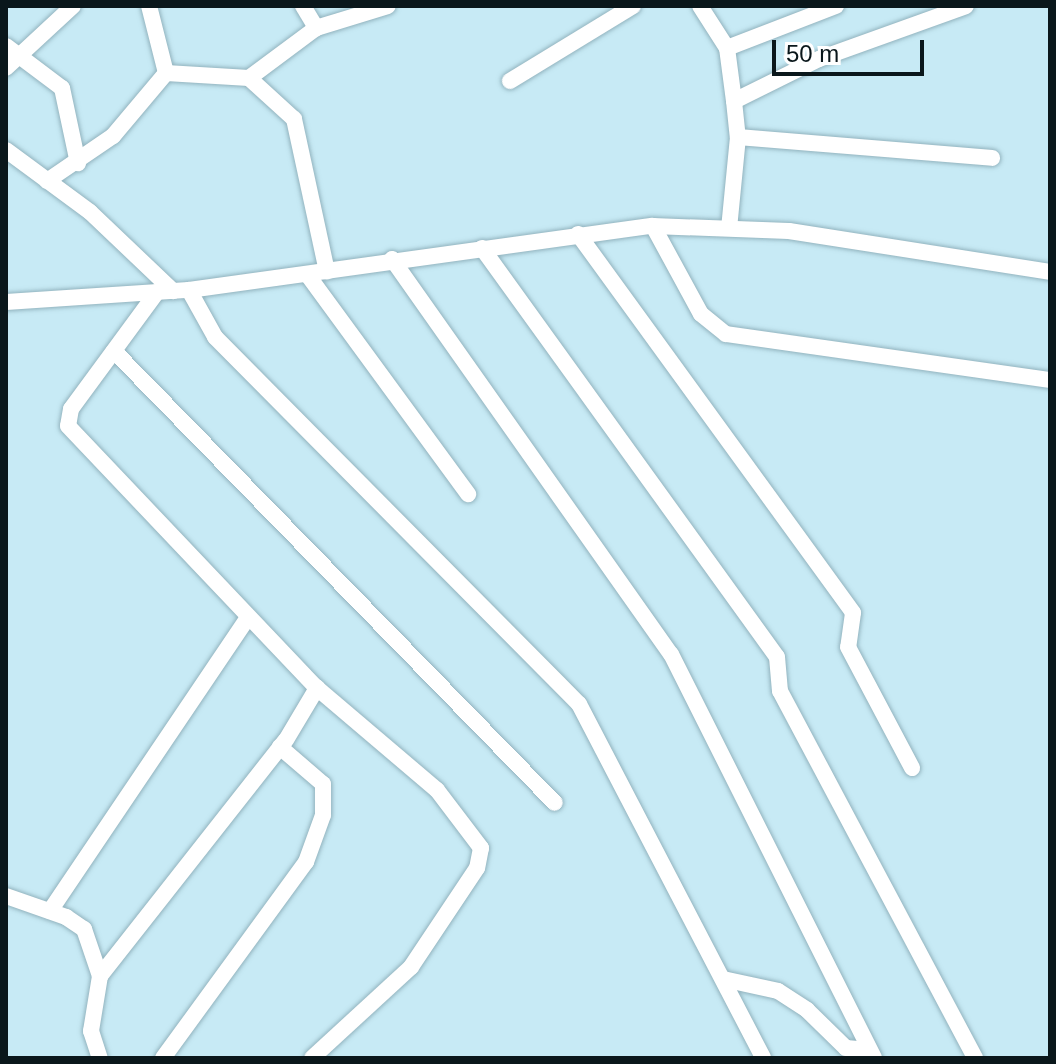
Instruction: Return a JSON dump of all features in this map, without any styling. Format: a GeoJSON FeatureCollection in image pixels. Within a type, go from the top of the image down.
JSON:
{"type":"FeatureCollection","features":[{"type":"Feature","properties":{"kind":"street"},"geometry":{"type":"LineString","coordinates":[[6,68],[12,50],[73,6]]}},
{"type":"Feature","properties":{"kind":"street"},"geometry":{"type":"LineString","coordinates":[[149,6],[166,73]]}},
{"type":"Feature","properties":{"kind":"street"},"geometry":{"type":"LineString","coordinates":[[303,6],[316,28]]}},
{"type":"Feature","properties":{"kind":"street"},"geometry":{"type":"LineString","coordinates":[[249,78],[316,28],[388,6]]}},
{"type":"Feature","properties":{"kind":"street"},"geometry":{"type":"LineString","coordinates":[[510,81],[633,6]]}},
{"type":"Feature","properties":{"kind":"street"},"geometry":{"type":"LineString","coordinates":[[700,6],[727,48],[734,101],[738,137],[729,228]]}},
{"type":"Feature","properties":{"kind":"street"},"geometry":{"type":"LineString","coordinates":[[727,48],[836,6]]}},
{"type":"Feature","properties":{"kind":"street"},"geometry":{"type":"LineString","coordinates":[[734,101],[819,59],[966,6]]}},
{"type":"Feature","properties":{"kind":"street"},"geometry":{"type":"LineString","coordinates":[[12,50],[62,88],[78,163]]}},
{"type":"Feature","properties":{"kind":"street"},"geometry":{"type":"LineString","coordinates":[[166,73],[249,78],[294,119],[327,271]]}},
{"type":"Feature","properties":{"kind":"street"},"geometry":{"type":"LineString","coordinates":[[47,181],[78,163],[123,126],[166,73]]}},
{"type":"Feature","properties":{"kind":"street"},"geometry":{"type":"LineString","coordinates":[[738,137],[992,158]]}},
{"type":"Feature","properties":{"kind":"street"},"geometry":{"type":"LineString","coordinates":[[6,150],[101,222],[173,291],[579,704],[763,1058]]}},
{"type":"Feature","properties":{"kind":"street"},"geometry":{"type":"LineString","coordinates":[[653,226],[701,314],[726,334],[1050,380]]}},
{"type":"Feature","properties":{"kind":"street"},"geometry":{"type":"LineString","coordinates":[[6,302],[173,291],[653,226],[789,231],[1050,272]]}},
{"type":"Feature","properties":{"kind":"street"},"geometry":{"type":"LineString","coordinates":[[578,234],[853,613],[848,647],[912,768]]}},
{"type":"Feature","properties":{"kind":"street"},"geometry":{"type":"LineString","coordinates":[[482,248],[777,657],[780,691],[975,1058]]}},
{"type":"Feature","properties":{"kind":"street"},"geometry":{"type":"LineString","coordinates":[[392,259],[671,654],[872,1054]]}},
{"type":"Feature","properties":{"kind":"street"},"geometry":{"type":"LineString","coordinates":[[307,274],[468,494]]}},
{"type":"Feature","properties":{"kind":"street"},"geometry":{"type":"LineString","coordinates":[[173,291],[114,351],[71,409],[68,426],[317,688],[437,790],[476,838],[482,859],[411,967],[312,1058]]}},
{"type":"Feature","properties":{"kind":"street"},"geometry":{"type":"LineString","coordinates":[[114,351],[555,803]]}},
{"type":"Feature","properties":{"kind":"street"},"geometry":{"type":"LineString","coordinates":[[50,911],[248,618]]}},
{"type":"Feature","properties":{"kind":"street"},"geometry":{"type":"LineString","coordinates":[[100,976],[280,747],[317,688]]}},
{"type":"Feature","properties":{"kind":"street"},"geometry":{"type":"LineString","coordinates":[[163,1058],[306,862],[323,815],[323,784],[280,747]]}},
{"type":"Feature","properties":{"kind":"street"},"geometry":{"type":"LineString","coordinates":[[6,896],[50,911],[84,929],[100,976],[91,1031],[100,1058]]}},
{"type":"Feature","properties":{"kind":"street"},"geometry":{"type":"LineString","coordinates":[[723,979],[778,991],[807,1010],[846,1048],[872,1054]]}}]}
